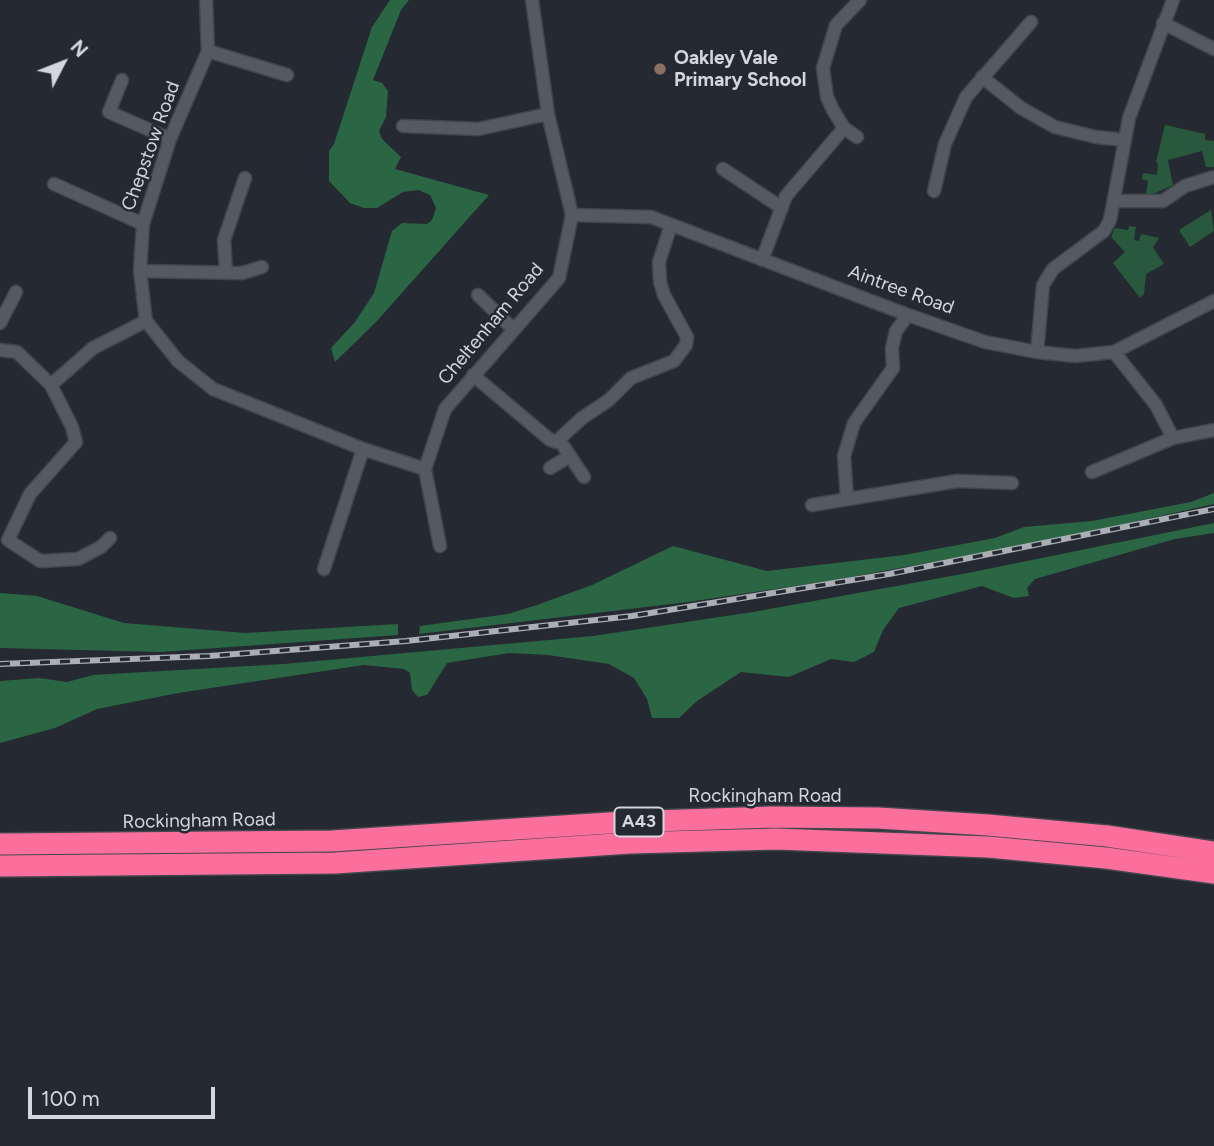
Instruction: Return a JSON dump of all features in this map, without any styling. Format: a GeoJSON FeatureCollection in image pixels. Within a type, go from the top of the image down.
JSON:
{"type":"FeatureCollection","features":[{"type":"Feature","properties":{"kind":"highway","name":"Rockingham Road"},"geometry":{"type":"LineString","coordinates":[[0,844],[332,841],[624,822],[772,817],[878,818],[988,825],[1107,836],[1214,852]]}},
{"type":"Feature","properties":{"kind":"highway","name":"A43"},"geometry":{"type":"LineString","coordinates":[[0,866],[335,863],[630,844],[776,839],[988,847],[1106,858],[1214,873]]}},
{"type":"Feature","properties":{"kind":"street","name":"Chepstow Road"},"geometry":{"type":"LineString","coordinates":[[146,321],[140,271],[142,225],[170,139],[208,51],[206,0]]}},
{"type":"Feature","properties":{"kind":"street","name":"Cheltenham Road"},"geometry":{"type":"LineString","coordinates":[[440,546],[425,469],[445,409],[559,278],[572,215],[548,114],[532,0]]}},
{"type":"Feature","properties":{"kind":"street"},"geometry":{"type":"LineString","coordinates":[[858,137],[844,128],[827,97],[823,68],[836,25],[860,0]]}},
{"type":"Feature","properties":{"kind":"street"},"geometry":{"type":"LineString","coordinates":[[1037,352],[1043,285],[1064,259],[1104,231],[1115,201],[1129,118],[1173,0]]}},
{"type":"Feature","properties":{"kind":"street"},"geometry":{"type":"LineString","coordinates":[[934,191],[954,122],[966,97],[1031,22]]}},
{"type":"Feature","properties":{"kind":"street"},"geometry":{"type":"LineString","coordinates":[[1163,23],[1214,49]]}},
{"type":"Feature","properties":{"kind":"street"},"geometry":{"type":"LineString","coordinates":[[208,51],[287,75]]}},
{"type":"Feature","properties":{"kind":"street"},"geometry":{"type":"LineString","coordinates":[[982,76],[1021,108],[1055,127],[1096,137],[1125,140]]}},
{"type":"Feature","properties":{"kind":"street"},"geometry":{"type":"LineString","coordinates":[[122,80],[109,112],[170,139]]}},
{"type":"Feature","properties":{"kind":"street"},"geometry":{"type":"LineString","coordinates":[[403,126],[478,129],[548,114]]}},
{"type":"Feature","properties":{"kind":"street"},"geometry":{"type":"LineString","coordinates":[[762,260],[786,196],[844,128]]}},
{"type":"Feature","properties":{"kind":"street"},"geometry":{"type":"LineString","coordinates":[[723,169],[782,208]]}},
{"type":"Feature","properties":{"kind":"street"},"geometry":{"type":"LineString","coordinates":[[1115,201],[1163,201],[1185,186],[1214,177]]}},
{"type":"Feature","properties":{"kind":"street"},"geometry":{"type":"LineString","coordinates":[[226,272],[224,240],[245,178]]}},
{"type":"Feature","properties":{"kind":"street"},"geometry":{"type":"LineString","coordinates":[[54,184],[142,225]]}},
{"type":"Feature","properties":{"kind":"street","name":"Aintree Road"},"geometry":{"type":"LineString","coordinates":[[572,215],[651,218],[985,342],[1037,352],[1075,356],[1114,352],[1214,301]]}},
{"type":"Feature","properties":{"kind":"street"},"geometry":{"type":"LineString","coordinates":[[560,441],[631,378],[674,361],[686,345],[684,328],[664,295],[660,282],[659,262],[671,225]]}},
{"type":"Feature","properties":{"kind":"street"},"geometry":{"type":"LineString","coordinates":[[140,271],[242,273],[262,267]]}},
{"type":"Feature","properties":{"kind":"street"},"geometry":{"type":"LineString","coordinates":[[0,323],[16,292]]}},
{"type":"Feature","properties":{"kind":"street"},"geometry":{"type":"LineString","coordinates":[[478,295],[513,329]]}},
{"type":"Feature","properties":{"kind":"street"},"geometry":{"type":"LineString","coordinates":[[847,499],[844,456],[854,423],[893,368],[892,348],[896,331],[908,315]]}},
{"type":"Feature","properties":{"kind":"street"},"geometry":{"type":"LineString","coordinates":[[51,385],[93,348],[146,321],[178,361],[213,388],[363,449],[425,469]]}},
{"type":"Feature","properties":{"kind":"street"},"geometry":{"type":"LineString","coordinates":[[0,350],[17,352],[51,385],[72,427],[76,442],[30,494],[8,540],[40,561],[78,559],[101,547],[110,538]]}},
{"type":"Feature","properties":{"kind":"street"},"geometry":{"type":"LineString","coordinates":[[1114,352],[1156,405],[1173,438]]}},
{"type":"Feature","properties":{"kind":"street"},"geometry":{"type":"LineString","coordinates":[[473,375],[549,439],[560,441],[584,477]]}},
{"type":"Feature","properties":{"kind":"street"},"geometry":{"type":"LineString","coordinates":[[1092,472],[1173,438],[1214,430]]}},
{"type":"Feature","properties":{"kind":"street"},"geometry":{"type":"LineString","coordinates":[[324,569],[363,449]]}},
{"type":"Feature","properties":{"kind":"street"},"geometry":{"type":"LineString","coordinates":[[550,468],[570,456]]}},
{"type":"Feature","properties":{"kind":"street"},"geometry":{"type":"LineString","coordinates":[[812,505],[957,481],[1012,483]]}},
{"type":"Feature","properties":{"kind":"green space"},"geometry":{"type":"Polygon","coordinates":[[[390,0],[409,0],[401,10],[373,80],[382,83],[388,91],[386,117],[379,131],[382,139],[401,157],[395,169],[489,195],[376,322],[335,362],[331,348],[355,322],[374,293],[392,231],[402,223],[427,224],[432,220],[436,208],[430,195],[418,190],[403,192],[377,208],[364,208],[350,203],[329,181],[329,151],[334,144],[372,27],[390,0]]]}},
{"type":"Feature","properties":{"kind":"green space"},"geometry":{"type":"Polygon","coordinates":[[[1165,125],[1205,134],[1205,140],[1214,141],[1214,167],[1206,167],[1202,151],[1168,160],[1173,185],[1153,194],[1146,194],[1148,181],[1142,179],[1143,173],[1157,175],[1156,162],[1165,125]]]}},
{"type":"Feature","properties":{"kind":"green space"},"geometry":{"type":"Polygon","coordinates":[[[1211,210],[1214,231],[1190,247],[1179,230],[1211,210]]]}},
{"type":"Feature","properties":{"kind":"green space"},"geometry":{"type":"Polygon","coordinates":[[[1129,226],[1136,227],[1134,240],[1139,241],[1141,234],[1159,238],[1153,247],[1164,264],[1146,274],[1144,294],[1140,298],[1113,263],[1125,252],[1111,237],[1115,228],[1128,230],[1129,226]]]}},
{"type":"Feature","properties":{"kind":"green space"},"geometry":{"type":"Polygon","coordinates":[[[1214,493],[1214,504],[1058,539],[835,580],[688,602],[419,634],[420,626],[508,614],[537,605],[592,585],[673,546],[767,571],[904,555],[995,538],[1024,527],[1092,521],[1191,502],[1214,493]]]}},
{"type":"Feature","properties":{"kind":"green space"},"geometry":{"type":"Polygon","coordinates":[[[1214,523],[1214,533],[1175,539],[1035,579],[1027,588],[1029,596],[1014,598],[982,586],[899,608],[883,630],[874,652],[854,662],[831,659],[789,677],[741,672],[697,701],[679,718],[652,718],[647,699],[634,678],[609,664],[548,655],[509,653],[447,663],[427,695],[418,697],[412,690],[410,673],[404,669],[364,665],[178,693],[97,709],[55,728],[0,743],[0,681],[39,678],[67,682],[93,675],[284,664],[593,636],[753,612],[968,573],[1214,523]]]}},
{"type":"Feature","properties":{"kind":"green space"},"geometry":{"type":"Polygon","coordinates":[[[0,593],[37,596],[124,623],[245,633],[398,624],[398,635],[161,652],[0,648],[0,593]]]}},
{"type":"Feature","properties":{"kind":"railway"},"geometry":{"type":"LineString","coordinates":[[0,664],[209,656],[406,641],[632,616],[889,574],[1214,509]]}},
{"type":"Feature","properties":{"kind":"place","name":"Oakley Vale Primary School"},"geometry":{"type":"Point","coordinates":[660,69]}}]}
